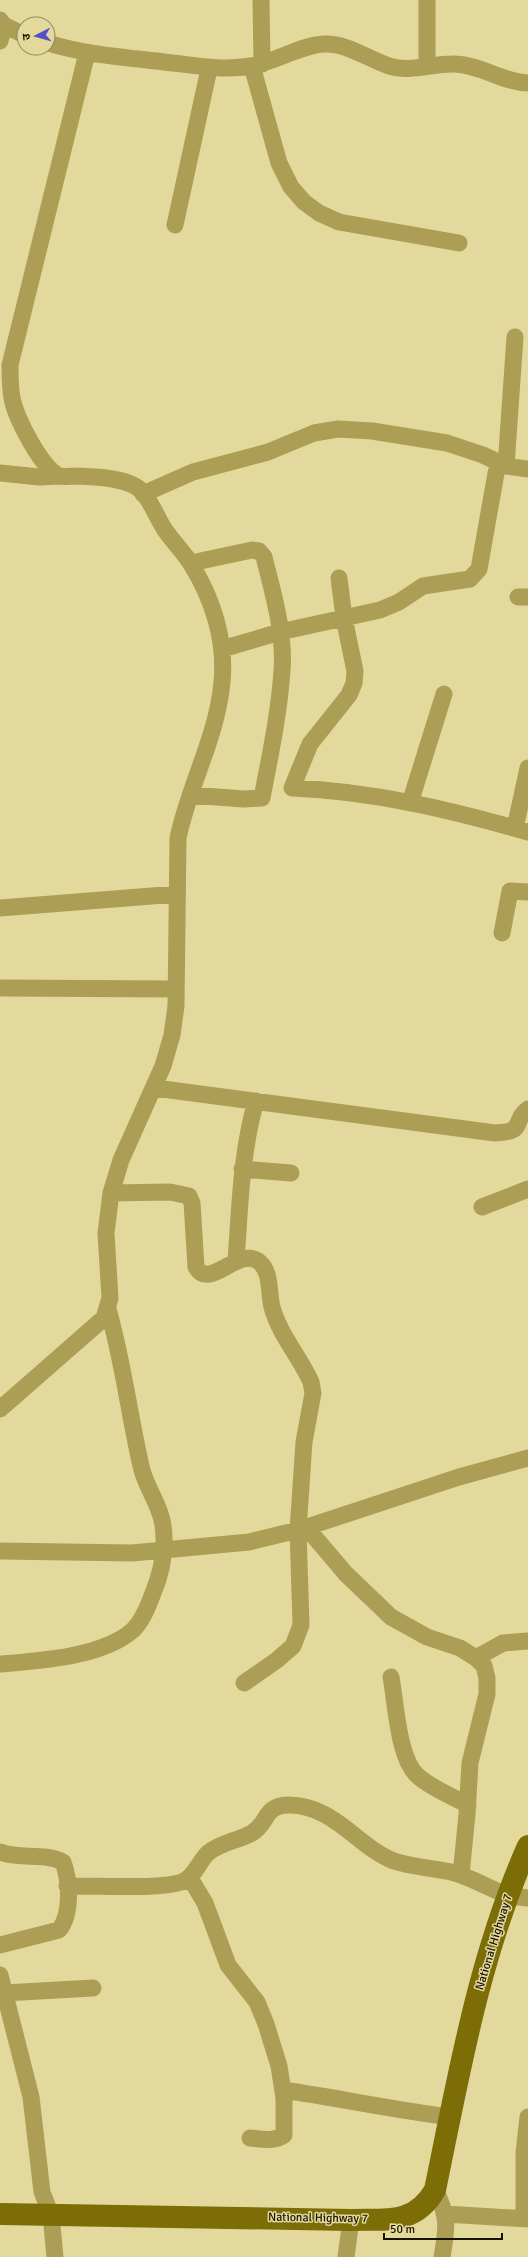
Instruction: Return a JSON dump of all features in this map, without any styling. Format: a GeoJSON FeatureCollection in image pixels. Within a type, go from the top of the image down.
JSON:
{"type":"FeatureCollection","features":[{"type":"Feature","properties":{"kind":"main road","name":"National Highway 7"},"geometry":{"type":"LineString","coordinates":[[0,2214],[351,2220],[388,2219],[408,2216],[419,2211],[428,2202],[435,2190],[469,2023],[518,1897],[528,1846]]}},
{"type":"Feature","properties":{"kind":"street"},"geometry":{"type":"LineString","coordinates":[[261,0],[257,65],[279,163],[291,187],[304,202],[319,213],[339,222],[459,243]]}},
{"type":"Feature","properties":{"kind":"street"},"geometry":{"type":"LineString","coordinates":[[426,66],[427,0]]}},
{"type":"Feature","properties":{"kind":"street"},"geometry":{"type":"LineString","coordinates":[[1,29],[16,33]]}},
{"type":"Feature","properties":{"kind":"street"},"geometry":{"type":"LineString","coordinates":[[56,45],[87,53],[209,69],[257,65],[322,44],[337,45],[400,69],[440,64],[472,66],[506,79],[528,83]]}},
{"type":"Feature","properties":{"kind":"street"},"geometry":{"type":"LineString","coordinates":[[60,476],[46,463],[26,437],[12,398],[10,365],[87,53]]}},
{"type":"Feature","properties":{"kind":"street"},"geometry":{"type":"LineString","coordinates":[[175,225],[209,69]]}},
{"type":"Feature","properties":{"kind":"street"},"geometry":{"type":"LineString","coordinates":[[222,649],[280,632],[380,610],[399,602],[423,586],[470,580],[476,575],[479,569],[502,464],[515,337]]}},
{"type":"Feature","properties":{"kind":"street"},"geometry":{"type":"LineString","coordinates":[[144,494],[193,472],[268,452],[314,433],[338,429],[372,431],[447,443],[483,454],[502,464],[528,469]]}},
{"type":"Feature","properties":{"kind":"street"},"geometry":{"type":"LineString","coordinates":[[0,473],[39,477],[60,476],[125,482],[136,487],[144,494],[166,531],[191,563],[204,587],[216,618],[222,649],[222,682],[213,730],[182,816],[178,838],[176,989],[172,1035],[155,1088],[121,1160],[111,1193],[106,1233],[110,1298],[108,1309],[104,1318],[0,1409]]}},
{"type":"Feature","properties":{"kind":"street"},"geometry":{"type":"LineString","coordinates":[[190,795],[244,799],[262,798],[274,735],[282,670],[280,632],[264,557],[259,551],[252,550],[191,563]]}},
{"type":"Feature","properties":{"kind":"street"},"geometry":{"type":"LineString","coordinates":[[339,578],[344,618],[355,671],[354,683],[349,695],[310,744],[292,788],[328,789],[410,803],[522,830],[528,768]]}},
{"type":"Feature","properties":{"kind":"street"},"geometry":{"type":"LineString","coordinates":[[410,803],[444,694]]}},
{"type":"Feature","properties":{"kind":"street"},"geometry":{"type":"LineString","coordinates":[[502,933],[510,891],[528,892]]}},
{"type":"Feature","properties":{"kind":"street"},"geometry":{"type":"LineString","coordinates":[[0,908],[177,894]]}},
{"type":"Feature","properties":{"kind":"street"},"geometry":{"type":"LineString","coordinates":[[0,988],[176,989]]}},
{"type":"Feature","properties":{"kind":"street"},"geometry":{"type":"LineString","coordinates":[[155,1088],[495,1133],[510,1132],[514,1130],[518,1127],[522,1116],[528,1109]]}},
{"type":"Feature","properties":{"kind":"street"},"geometry":{"type":"LineString","coordinates":[[236,1261],[242,1169],[247,1132],[256,1101]]}},
{"type":"Feature","properties":{"kind":"street"},"geometry":{"type":"LineString","coordinates":[[242,1169],[291,1174]]}},
{"type":"Feature","properties":{"kind":"street"},"geometry":{"type":"LineString","coordinates":[[482,1207],[528,1188]]}},
{"type":"Feature","properties":{"kind":"street"},"geometry":{"type":"LineString","coordinates":[[111,1193],[170,1192],[189,1196],[192,1203],[196,1267],[199,1273],[204,1275],[213,1273],[236,1261],[250,1258],[258,1260],[264,1266],[268,1278],[272,1306],[279,1324],[311,1382],[313,1393],[304,1442],[301,1625],[298,1637],[292,1646],[277,1660],[244,1683]]}},
{"type":"Feature","properties":{"kind":"street"},"geometry":{"type":"LineString","coordinates":[[0,1664],[73,1655],[122,1638],[133,1629],[145,1612],[162,1568],[163,1526],[159,1507],[141,1467],[123,1368],[108,1309]]}},
{"type":"Feature","properties":{"kind":"street"},"geometry":{"type":"LineString","coordinates":[[0,1551],[132,1553],[249,1542],[302,1528],[459,1477],[528,1458]]}},
{"type":"Feature","properties":{"kind":"street"},"geometry":{"type":"LineString","coordinates":[[302,1528],[391,1618],[427,1637],[460,1648],[476,1658],[484,1666],[487,1678],[487,1694],[473,1744],[470,1762],[468,1805],[461,1875]]}},
{"type":"Feature","properties":{"kind":"street"},"geometry":{"type":"LineString","coordinates":[[476,1658],[503,1643],[528,1641]]}},
{"type":"Feature","properties":{"kind":"street"},"geometry":{"type":"LineString","coordinates":[[391,1677],[402,1746],[411,1769],[419,1777],[468,1805]]}},
{"type":"Feature","properties":{"kind":"street"},"geometry":{"type":"LineString","coordinates":[[67,1886],[151,1885],[175,1883],[190,1878],[212,1850],[258,1828],[268,1812],[276,1807],[289,1805],[307,1808],[329,1817],[381,1854],[394,1860],[461,1875],[518,1897]]}},
{"type":"Feature","properties":{"kind":"street"},"geometry":{"type":"LineString","coordinates":[[0,1852],[15,1856],[56,1858],[63,1862],[67,1886],[67,1918],[59,1930],[0,1945]]}},
{"type":"Feature","properties":{"kind":"street"},"geometry":{"type":"LineString","coordinates":[[190,1878],[211,1918],[228,1965],[257,2002],[279,2066],[283,2090],[284,2135],[280,2138],[270,2140],[250,2138]]}},
{"type":"Feature","properties":{"kind":"street"},"geometry":{"type":"LineString","coordinates":[[0,1975],[31,2097],[42,2192],[51,2215],[55,2257]]}},
{"type":"Feature","properties":{"kind":"street"},"geometry":{"type":"LineString","coordinates":[[4,1993],[93,1988]]}},
{"type":"Feature","properties":{"kind":"street"},"geometry":{"type":"LineString","coordinates":[[283,2090],[332,2097],[408,2112],[450,2117]]}},
{"type":"Feature","properties":{"kind":"street"},"geometry":{"type":"LineString","coordinates":[[446,2214],[526,2218],[524,2154],[528,2117]]}},
{"type":"Feature","properties":{"kind":"street"},"geometry":{"type":"LineString","coordinates":[[435,2190],[446,2214],[442,2257]]}},
{"type":"Feature","properties":{"kind":"street"},"geometry":{"type":"LineString","coordinates":[[346,2257],[351,2220]]}}]}
